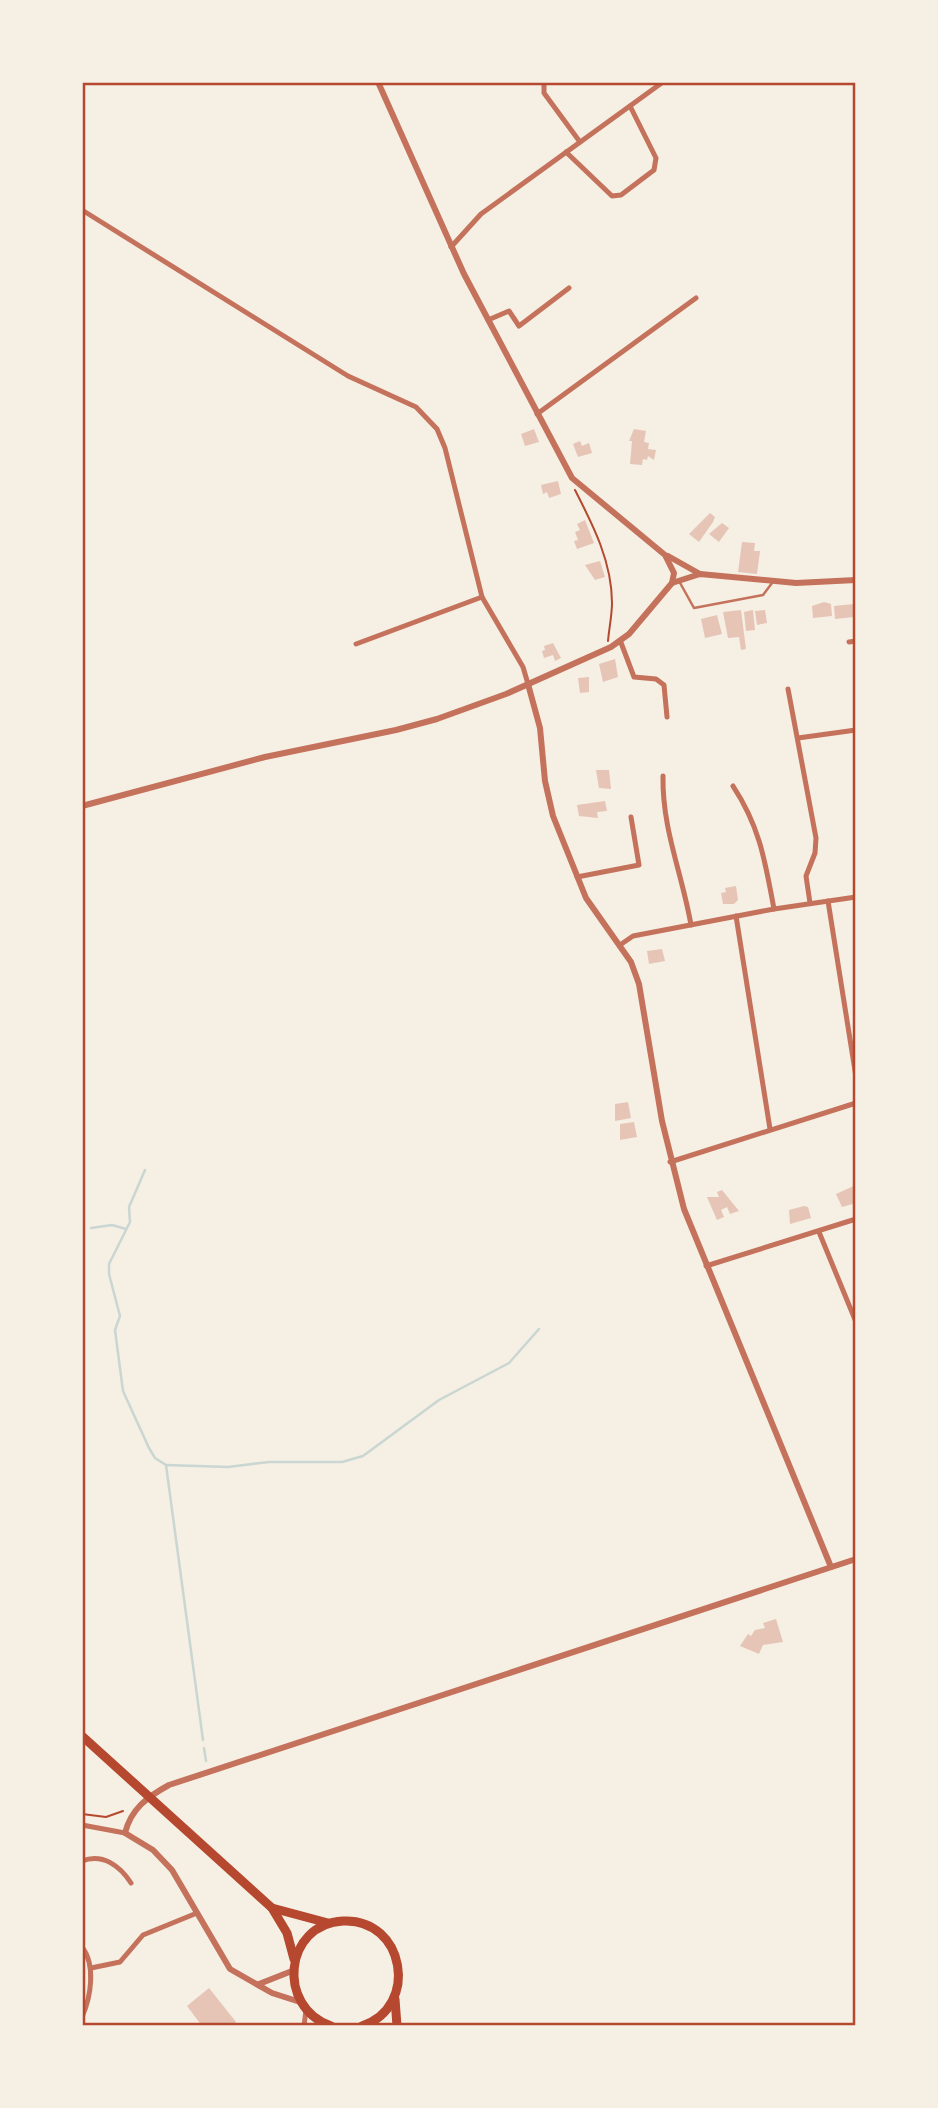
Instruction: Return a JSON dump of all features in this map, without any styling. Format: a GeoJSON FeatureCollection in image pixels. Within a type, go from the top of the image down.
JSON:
{"type":"FeatureCollection","features":[{"type":"Feature","properties":{"kind":"highway"},"geometry":{"type":"LineString","coordinates":[[82,1736],[272,1908],[287,1933],[295,1959]]}},
{"type":"Feature","properties":{"kind":"highway"},"geometry":{"type":"LineString","coordinates":[[272,1908],[329,1923],[363,1923],[390,1943],[399,1964],[395,1997],[397,2026]]}},
{"type":"Feature","properties":{"kind":"highway"},"geometry":{"type":"LineString","coordinates":[[329,1923],[304,1941],[292,1971],[303,2006],[331,2026]]}},
{"type":"Feature","properties":{"kind":"highway"},"geometry":{"type":"LineString","coordinates":[[362,2026],[384,2013],[395,1997]]}},
{"type":"Feature","properties":{"kind":"street"},"geometry":{"type":"LineString","coordinates":[[378,82],[451,247],[572,478],[665,555],[700,574],[773,582],[856,580]]}},
{"type":"Feature","properties":{"kind":"street"},"geometry":{"type":"LineString","coordinates":[[544,82],[544,93],[580,142]]}},
{"type":"Feature","properties":{"kind":"street"},"geometry":{"type":"LineString","coordinates":[[646,82],[652,90]]}},
{"type":"Feature","properties":{"kind":"street"},"geometry":{"type":"LineString","coordinates":[[451,247],[481,214],[663,82]]}},
{"type":"Feature","properties":{"kind":"street"},"geometry":{"type":"LineString","coordinates":[[566,152],[612,196],[621,195],[654,170],[656,158],[630,106]]}},
{"type":"Feature","properties":{"kind":"street"},"geometry":{"type":"LineString","coordinates":[[82,210],[348,376],[416,407],[437,429],[445,447],[482,597],[523,667],[540,728],[545,781],[553,816],[586,898],[620,946],[639,984],[670,1162],[706,1266],[831,1567]]}},
{"type":"Feature","properties":{"kind":"street"},"geometry":{"type":"LineString","coordinates":[[488,320],[509,311],[519,326],[569,288]]}},
{"type":"Feature","properties":{"kind":"street"},"geometry":{"type":"LineString","coordinates":[[537,414],[696,298]]}},
{"type":"Feature","properties":{"kind":"street"},"geometry":{"type":"LineString","coordinates":[[665,555],[676,582]]}},
{"type":"Feature","properties":{"kind":"street"},"geometry":{"type":"LineString","coordinates":[[82,806],[265,757],[358,740],[437,719],[528,684],[607,649],[620,640],[676,582],[700,574]]}},
{"type":"Feature","properties":{"kind":"street"},"geometry":{"type":"LineString","coordinates":[[356,644],[482,597]]}},
{"type":"Feature","properties":{"kind":"street"},"geometry":{"type":"LineString","coordinates":[[620,640],[634,677],[656,679],[664,685],[667,717]]}},
{"type":"Feature","properties":{"kind":"street"},"geometry":{"type":"LineString","coordinates":[[788,689],[816,838],[815,853],[806,876],[810,903]]}},
{"type":"Feature","properties":{"kind":"street"},"geometry":{"type":"LineString","coordinates":[[798,738],[856,730]]}},
{"type":"Feature","properties":{"kind":"street"},"geometry":{"type":"LineString","coordinates":[[663,776],[663,811],[676,852],[677,872],[691,925]]}},
{"type":"Feature","properties":{"kind":"street"},"geometry":{"type":"LineString","coordinates":[[733,786],[752,815],[763,846],[774,909]]}},
{"type":"Feature","properties":{"kind":"street"},"geometry":{"type":"LineString","coordinates":[[577,877],[639,865],[631,817]]}},
{"type":"Feature","properties":{"kind":"street"},"geometry":{"type":"LineString","coordinates":[[620,946],[633,936],[774,909],[856,897]]}},
{"type":"Feature","properties":{"kind":"street"},"geometry":{"type":"LineString","coordinates":[[828,901],[854,1048],[856,1077]]}},
{"type":"Feature","properties":{"kind":"street"},"geometry":{"type":"LineString","coordinates":[[736,916],[770,1129]]}},
{"type":"Feature","properties":{"kind":"street"},"geometry":{"type":"LineString","coordinates":[[670,1162],[856,1103]]}},
{"type":"Feature","properties":{"kind":"street"},"geometry":{"type":"LineString","coordinates":[[706,1266],[856,1219]]}},
{"type":"Feature","properties":{"kind":"street"},"geometry":{"type":"LineString","coordinates":[[819,1232],[856,1322]]}},
{"type":"Feature","properties":{"kind":"street"},"geometry":{"type":"LineString","coordinates":[[125,1833],[138,1807],[169,1785],[856,1559]]}},
{"type":"Feature","properties":{"kind":"street"},"geometry":{"type":"LineString","coordinates":[[82,1825],[125,1833],[163,1859],[180,1880],[230,1969],[272,1993],[303,2006],[304,2026]]}},
{"type":"Feature","properties":{"kind":"street"},"geometry":{"type":"LineString","coordinates":[[82,1861],[99,1857],[113,1863],[131,1883]]}},
{"type":"Feature","properties":{"kind":"street"},"geometry":{"type":"LineString","coordinates":[[90,1968],[120,1962],[143,1935],[197,1913]]}},
{"type":"Feature","properties":{"kind":"street"},"geometry":{"type":"LineString","coordinates":[[82,1947],[90,1968],[90,1988],[82,2017]]}},
{"type":"Feature","properties":{"kind":"street"},"geometry":{"type":"LineString","coordinates":[[259,1984],[292,1971]]}},
{"type":"Feature","properties":{"kind":"lane"},"geometry":{"type":"LineString","coordinates":[[676,582],[694,608],[762,595],[773,582]]}},
{"type":"Feature","properties":{"kind":"path"},"geometry":{"type":"LineString","coordinates":[[572,478],[603,548],[612,604],[607,649]]}},
{"type":"Feature","properties":{"kind":"path"},"geometry":{"type":"LineString","coordinates":[[82,1814],[106,1817],[123,1811]]}},
{"type":"Feature","properties":{"kind":"building"},"geometry":{"type":"Polygon","coordinates":[[[534,429],[539,442],[525,446],[521,434],[534,429]]]}},
{"type":"Feature","properties":{"kind":"building"},"geometry":{"type":"Polygon","coordinates":[[[634,429],[646,431],[644,442],[649,443],[648,449],[656,450],[654,460],[648,456],[647,460],[643,459],[642,465],[630,464],[632,441],[629,441],[634,429]]]}},
{"type":"Feature","properties":{"kind":"building"},"geometry":{"type":"Polygon","coordinates":[[[580,441],[582,446],[589,443],[592,453],[578,457],[573,444],[580,441]]]}},
{"type":"Feature","properties":{"kind":"building"},"geometry":{"type":"Polygon","coordinates":[[[558,481],[561,494],[549,498],[547,492],[543,494],[541,485],[558,481]]]}},
{"type":"Feature","properties":{"kind":"building"},"geometry":{"type":"Polygon","coordinates":[[[710,513],[715,517],[699,542],[689,534],[710,513]]]}},
{"type":"Feature","properties":{"kind":"building"},"geometry":{"type":"Polygon","coordinates":[[[585,520],[594,543],[577,549],[575,532],[580,530],[577,524],[585,520]]]}},
{"type":"Feature","properties":{"kind":"building"},"geometry":{"type":"Polygon","coordinates":[[[722,523],[729,528],[719,542],[709,534],[722,523]]]}},
{"type":"Feature","properties":{"kind":"building"},"geometry":{"type":"Polygon","coordinates":[[[742,542],[755,543],[754,551],[760,551],[757,574],[738,572],[742,542]]]}},
{"type":"Feature","properties":{"kind":"building"},"geometry":{"type":"Polygon","coordinates":[[[600,561],[605,577],[595,580],[585,565],[600,561]]]}},
{"type":"Feature","properties":{"kind":"building"},"geometry":{"type":"Polygon","coordinates":[[[824,602],[831,604],[832,616],[813,618],[812,606],[824,602]]]}},
{"type":"Feature","properties":{"kind":"building"},"geometry":{"type":"Polygon","coordinates":[[[853,604],[854,617],[835,619],[834,606],[853,604]]]}},
{"type":"Feature","properties":{"kind":"building"},"geometry":{"type":"Polygon","coordinates":[[[741,610],[746,649],[741,650],[739,637],[728,638],[723,612],[741,610]]]}},
{"type":"Feature","properties":{"kind":"building"},"geometry":{"type":"Polygon","coordinates":[[[753,610],[755,630],[746,631],[744,612],[753,610]]]}},
{"type":"Feature","properties":{"kind":"building"},"geometry":{"type":"Polygon","coordinates":[[[765,610],[767,623],[757,625],[755,611],[765,610]]]}},
{"type":"Feature","properties":{"kind":"building"},"geometry":{"type":"Polygon","coordinates":[[[717,615],[722,634],[705,638],[701,619],[717,615]]]}},
{"type":"Feature","properties":{"kind":"building"},"geometry":{"type":"Polygon","coordinates":[[[553,643],[561,658],[555,661],[553,655],[544,658],[542,651],[545,650],[544,646],[553,643]]]}},
{"type":"Feature","properties":{"kind":"building"},"geometry":{"type":"Polygon","coordinates":[[[615,659],[618,677],[603,682],[599,664],[615,659]]]}},
{"type":"Feature","properties":{"kind":"building"},"geometry":{"type":"Polygon","coordinates":[[[589,677],[589,692],[580,693],[578,678],[589,677]]]}},
{"type":"Feature","properties":{"kind":"building"},"geometry":{"type":"Polygon","coordinates":[[[596,770],[609,770],[611,789],[599,788],[596,770]]]}},
{"type":"Feature","properties":{"kind":"building"},"geometry":{"type":"Polygon","coordinates":[[[605,801],[607,811],[597,812],[598,818],[579,816],[577,805],[605,801]]]}},
{"type":"Feature","properties":{"kind":"building"},"geometry":{"type":"Polygon","coordinates":[[[736,886],[738,900],[734,904],[723,904],[721,893],[726,892],[725,888],[736,886]]]}},
{"type":"Feature","properties":{"kind":"building"},"geometry":{"type":"Polygon","coordinates":[[[662,949],[665,961],[649,964],[647,951],[662,949]]]}},
{"type":"Feature","properties":{"kind":"building"},"geometry":{"type":"Polygon","coordinates":[[[628,1102],[631,1118],[615,1121],[615,1104],[628,1102]]]}},
{"type":"Feature","properties":{"kind":"building"},"geometry":{"type":"Polygon","coordinates":[[[634,1122],[637,1137],[620,1140],[620,1124],[634,1122]]]}},
{"type":"Feature","properties":{"kind":"building"},"geometry":{"type":"Polygon","coordinates":[[[856,1185],[856,1203],[842,1207],[836,1194],[856,1185]]]}},
{"type":"Feature","properties":{"kind":"building"},"geometry":{"type":"Polygon","coordinates":[[[722,1190],[739,1211],[730,1214],[727,1207],[721,1210],[724,1217],[717,1220],[707,1197],[719,1197],[717,1192],[722,1190]]]}},
{"type":"Feature","properties":{"kind":"building"},"geometry":{"type":"Polygon","coordinates":[[[808,1207],[811,1218],[790,1224],[789,1210],[808,1207]]]}},
{"type":"Feature","properties":{"kind":"building"},"geometry":{"type":"Polygon","coordinates":[[[776,1619],[783,1642],[763,1645],[759,1654],[740,1646],[748,1634],[751,1636],[755,1630],[765,1628],[763,1623],[776,1619]]]}},
{"type":"Feature","properties":{"kind":"building"},"geometry":{"type":"Polygon","coordinates":[[[209,1988],[236,2022],[232,2026],[202,2026],[187,2006],[209,1988]]]}},
{"type":"Feature","properties":{"kind":"waterway"},"geometry":{"type":"LineString","coordinates":[[145,1170],[129,1207],[130,1222],[109,1264],[109,1274],[120,1316],[115,1330],[123,1391],[149,1448],[155,1458],[166,1465],[203,1740]]}},
{"type":"Feature","properties":{"kind":"waterway"},"geometry":{"type":"LineString","coordinates":[[91,1228],[112,1225],[126,1229]]}},
{"type":"Feature","properties":{"kind":"waterway"},"geometry":{"type":"LineString","coordinates":[[166,1465],[228,1467],[269,1462],[342,1462],[363,1456],[439,1400],[509,1363],[539,1329]]}},
{"type":"Feature","properties":{"kind":"waterway"},"geometry":{"type":"LineString","coordinates":[[204,1748],[206,1761]]}},
{"type":"Feature","properties":{"kind":"railway"},"geometry":{"type":"LineString","coordinates":[[82,1184],[82,1384]]}}]}
